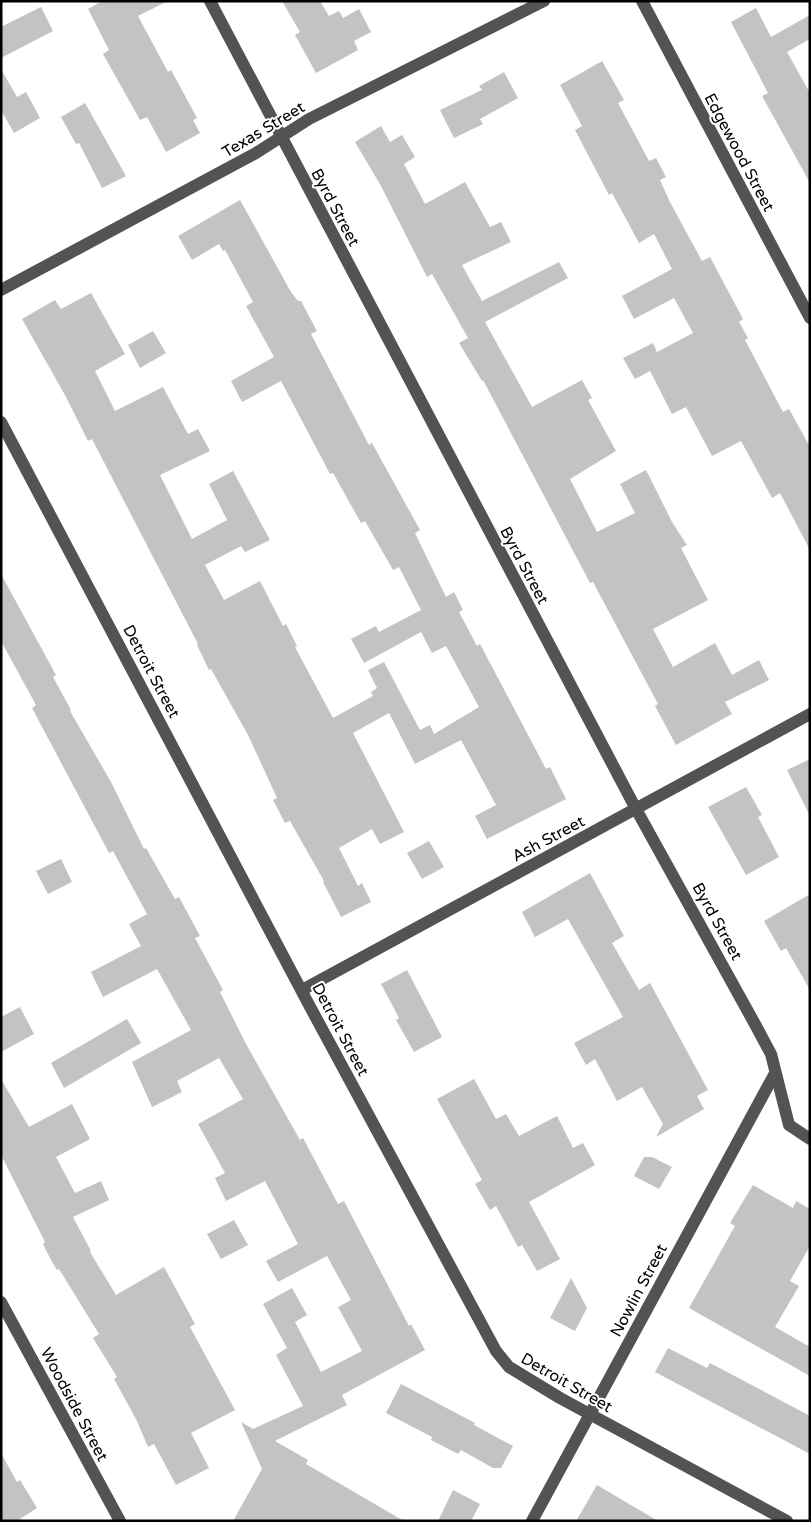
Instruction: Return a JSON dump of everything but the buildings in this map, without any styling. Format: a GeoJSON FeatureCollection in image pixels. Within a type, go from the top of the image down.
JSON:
{"type":"FeatureCollection","features":[{"type":"Feature","properties":{"kind":"street","name":"Byrd Street"},"geometry":{"type":"LineString","coordinates":[[210,1],[636,809],[771,1054],[774,1075],[789,1125],[810,1139]]}},
{"type":"Feature","properties":{"kind":"street","name":"Texas Street"},"geometry":{"type":"LineString","coordinates":[[1,290],[282,137],[309,119],[544,1]]}},
{"type":"Feature","properties":{"kind":"street","name":"Edgewood Street"},"geometry":{"type":"LineString","coordinates":[[642,1],[810,318]]}},
{"type":"Feature","properties":{"kind":"street","name":"Detroit Street"},"geometry":{"type":"LineString","coordinates":[[1,422],[496,1351],[509,1367],[589,1415],[787,1521]]}},
{"type":"Feature","properties":{"kind":"street","name":"Ash Street"},"geometry":{"type":"LineString","coordinates":[[302,990],[810,714]]}},
{"type":"Feature","properties":{"kind":"street","name":"Nowlin Street"},"geometry":{"type":"LineString","coordinates":[[532,1521],[774,1075]]}},
{"type":"Feature","properties":{"kind":"street","name":"Woodside Street"},"geometry":{"type":"LineString","coordinates":[[1,1302],[120,1521]]}}]}
